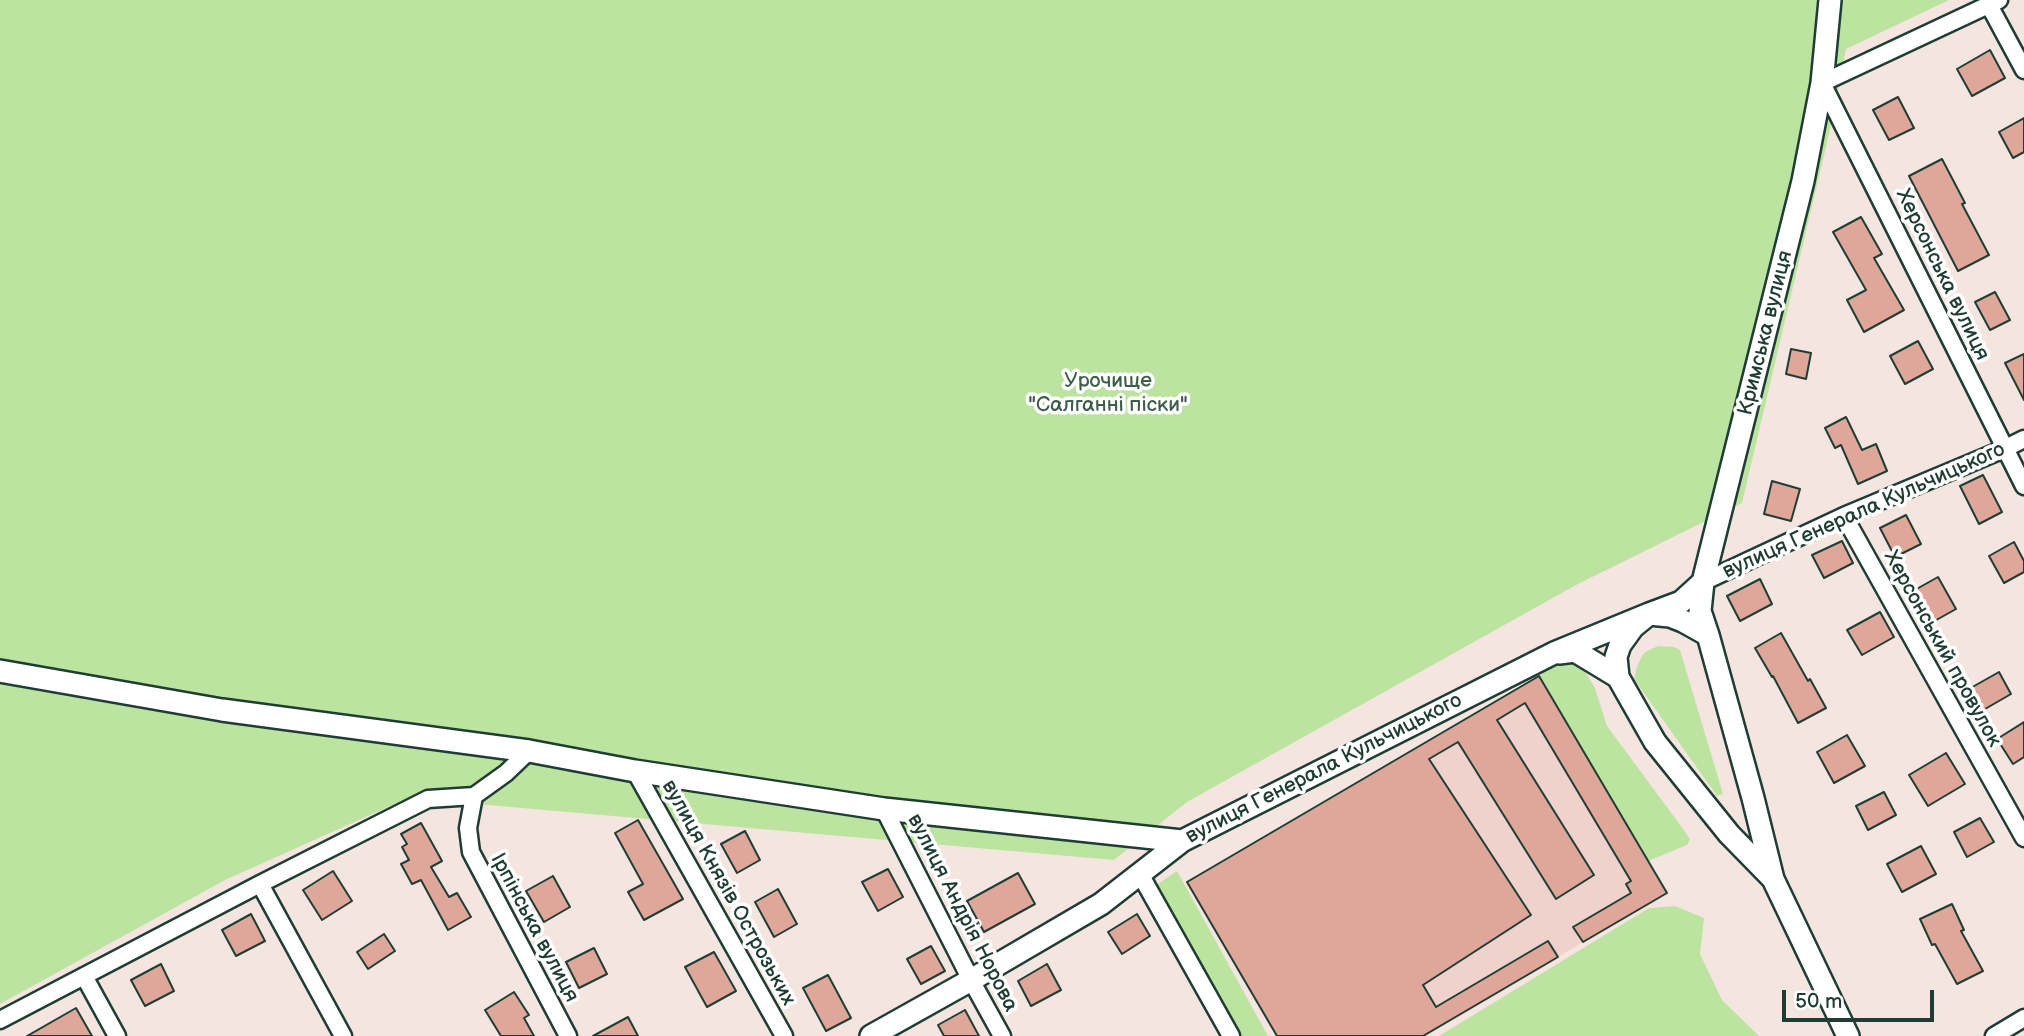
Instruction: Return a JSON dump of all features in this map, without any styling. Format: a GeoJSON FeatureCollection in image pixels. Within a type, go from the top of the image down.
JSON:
{"type":"FeatureCollection","features":[{"type":"Feature","properties":{"kind":"street","name":"Кримська вулиця"},"geometry":{"type":"LineString","coordinates":[[1830,0],[1822,83],[1804,181],[1703,582],[1700,611],[1773,879],[1848,1036]]}},
{"type":"Feature","properties":{"kind":"street"},"geometry":{"type":"LineString","coordinates":[[1822,83],[1994,2],[2024,70]]}},
{"type":"Feature","properties":{"kind":"street","name":"Херсонська вулиця"},"geometry":{"type":"LineString","coordinates":[[1822,83],[2024,486]]}},
{"type":"Feature","properties":{"kind":"street","name":"вулиця Генерала Кульчицького"},"geometry":{"type":"LineString","coordinates":[[1703,582],[1844,516],[2024,439]]}},
{"type":"Feature","properties":{"kind":"street","name":"Херсонський провулок"},"geometry":{"type":"LineString","coordinates":[[1844,516],[2024,838]]}},
{"type":"Feature","properties":{"kind":"street"},"geometry":{"type":"LineString","coordinates":[[1618,677],[1616,657],[1620,645],[1633,627],[1649,614],[1681,602],[1703,582]]}},
{"type":"Feature","properties":{"kind":"street"},"geometry":{"type":"LineString","coordinates":[[1649,614],[1670,616],[1708,635]]}},
{"type":"Feature","properties":{"kind":"street","name":"вулиця Генерала Кульчицького"},"geometry":{"type":"LineString","coordinates":[[871,1036],[1101,904],[1182,841],[1554,653],[1649,614]]}},
{"type":"Feature","properties":{"kind":"street","name":"Кримська вулиця"},"geometry":{"type":"LineString","coordinates":[[1554,653],[1575,651],[1618,677],[1655,742],[1729,834],[1773,879]]}},
{"type":"Feature","properties":{"kind":"street"},"geometry":{"type":"LineString","coordinates":[[0,671],[222,710],[528,751],[635,771],[884,809],[1182,841]]}},
{"type":"Feature","properties":{"kind":"street"},"geometry":{"type":"LineString","coordinates":[[0,1020],[429,799],[474,796],[506,773],[528,751]]}},
{"type":"Feature","properties":{"kind":"street","name":"вулиця Князів Острозьких"},"geometry":{"type":"LineString","coordinates":[[635,771],[784,1036]]}},
{"type":"Feature","properties":{"kind":"street","name":"Ірпінська вулиця"},"geometry":{"type":"LineString","coordinates":[[474,796],[468,828],[471,852],[568,1036]]}},
{"type":"Feature","properties":{"kind":"street"},"geometry":{"type":"LineString","coordinates":[[1729,834],[1744,827],[1749,820],[1753,798]]}},
{"type":"Feature","properties":{"kind":"street","name":"вулиця Андрія Норова"},"geometry":{"type":"LineString","coordinates":[[884,809],[1002,1036]]}},
{"type":"Feature","properties":{"kind":"street"},"geometry":{"type":"LineString","coordinates":[[1140,874],[1231,1036]]}},
{"type":"Feature","properties":{"kind":"street"},"geometry":{"type":"LineString","coordinates":[[260,884],[343,1036]]}},
{"type":"Feature","properties":{"kind":"street"},"geometry":{"type":"LineString","coordinates":[[84,976],[117,1036]]}},
{"type":"Feature","properties":{"kind":"street"},"geometry":{"type":"LineString","coordinates":[[1994,1036],[2024,1018]]}},
{"type":"Feature","properties":{"kind":"shaded area"},"geometry":{"type":"Polygon","coordinates":[[[1539,676],[1667,893],[1423,1036],[1277,1036],[1187,882],[1539,676]]]}},
{"type":"Feature","properties":{"kind":"green space","name":"Урочище \"Салганні піски\""},"geometry":{"type":"Polygon","coordinates":[[[0,0],[1949,0],[1846,49],[1833,117],[1742,503],[1576,585],[1187,802],[1114,860],[408,798],[225,880],[0,1004],[0,0]]]}},
{"type":"Feature","properties":{"kind":"green space"},"geometry":{"type":"Polygon","coordinates":[[[1658,646],[1680,650],[1723,794],[1717,796],[1634,679],[1642,656],[1658,646]]]}},
{"type":"Feature","properties":{"kind":"green space"},"geometry":{"type":"Polygon","coordinates":[[[1568,661],[1581,665],[1595,688],[1607,726],[1690,839],[1687,845],[1648,861],[1539,676],[1554,664],[1568,661]]]}},
{"type":"Feature","properties":{"kind":"green space"},"geometry":{"type":"Polygon","coordinates":[[[1177,871],[1268,1036],[1239,1036],[1155,886],[1177,871]]]}},
{"type":"Feature","properties":{"kind":"green space"},"geometry":{"type":"Polygon","coordinates":[[[1675,906],[1704,918],[1700,954],[1722,1000],[1759,1036],[1439,1036],[1649,908],[1675,906]]]}},
{"type":"Feature","properties":{"kind":"building"},"geometry":{"type":"Polygon","coordinates":[[[1990,50],[2005,78],[1972,96],[1957,69],[1990,50]]]}},
{"type":"Feature","properties":{"kind":"building"},"geometry":{"type":"Polygon","coordinates":[[[1898,97],[1914,128],[1889,140],[1873,110],[1898,97]]]}},
{"type":"Feature","properties":{"kind":"building"},"geometry":{"type":"Polygon","coordinates":[[[2024,118],[2024,152],[2013,158],[1999,132],[2024,118]]]}},
{"type":"Feature","properties":{"kind":"building"},"geometry":{"type":"Polygon","coordinates":[[[1942,159],[1989,255],[1958,271],[1909,176],[1942,159]]]}},
{"type":"Feature","properties":{"kind":"building"},"geometry":{"type":"Polygon","coordinates":[[[1861,217],[1882,254],[1874,258],[1904,310],[1864,332],[1847,300],[1866,290],[1833,232],[1861,217]]]}},
{"type":"Feature","properties":{"kind":"building"},"geometry":{"type":"Polygon","coordinates":[[[1995,292],[2010,320],[1990,330],[1975,302],[1995,292]]]}},
{"type":"Feature","properties":{"kind":"building"},"geometry":{"type":"Polygon","coordinates":[[[1918,341],[1933,369],[1905,384],[1890,356],[1918,341]]]}},
{"type":"Feature","properties":{"kind":"building"},"geometry":{"type":"Polygon","coordinates":[[[1791,349],[1811,353],[1806,379],[1786,374],[1791,349]]]}},
{"type":"Feature","properties":{"kind":"building"},"geometry":{"type":"Polygon","coordinates":[[[2024,354],[2024,400],[2005,363],[2024,354]]]}},
{"type":"Feature","properties":{"kind":"building"},"geometry":{"type":"Polygon","coordinates":[[[1846,417],[1862,450],[1876,444],[1887,471],[1858,484],[1841,445],[1835,448],[1825,428],[1846,417]]]}},
{"type":"Feature","properties":{"kind":"building"},"geometry":{"type":"Polygon","coordinates":[[[1983,475],[2002,512],[1979,524],[1960,486],[1983,475]]]}},
{"type":"Feature","properties":{"kind":"building"},"geometry":{"type":"Polygon","coordinates":[[[1772,481],[1800,489],[1791,521],[1764,514],[1772,481]]]}},
{"type":"Feature","properties":{"kind":"building"},"geometry":{"type":"Polygon","coordinates":[[[1906,515],[1921,544],[1895,557],[1880,528],[1906,515]]]}},
{"type":"Feature","properties":{"kind":"building"},"geometry":{"type":"Polygon","coordinates":[[[1842,541],[1853,563],[1824,578],[1812,555],[1842,541]]]}},
{"type":"Feature","properties":{"kind":"building"},"geometry":{"type":"Polygon","coordinates":[[[2014,542],[2024,561],[2024,572],[2004,583],[1989,556],[2014,542]]]}},
{"type":"Feature","properties":{"kind":"building"},"geometry":{"type":"Polygon","coordinates":[[[1938,577],[1956,609],[1931,623],[1913,591],[1938,577]]]}},
{"type":"Feature","properties":{"kind":"building"},"geometry":{"type":"Polygon","coordinates":[[[1760,579],[1772,604],[1740,621],[1727,596],[1760,579]]]}},
{"type":"Feature","properties":{"kind":"building"},"geometry":{"type":"Polygon","coordinates":[[[1880,612],[1894,637],[1862,655],[1847,630],[1880,612]]]}},
{"type":"Feature","properties":{"kind":"building"},"geometry":{"type":"Polygon","coordinates":[[[1781,633],[1826,708],[1798,723],[1755,648],[1781,633]]]}},
{"type":"Feature","properties":{"kind":"building"},"geometry":{"type":"Polygon","coordinates":[[[1999,672],[2011,694],[1973,716],[1960,694],[1999,672]]]}},
{"type":"Feature","properties":{"kind":"building"},"geometry":{"type":"Polygon","coordinates":[[[1539,676],[1667,893],[1583,942],[1573,927],[1631,893],[1626,884],[1631,881],[1525,703],[1497,720],[1594,875],[1556,899],[1458,742],[1429,759],[1531,915],[1423,985],[1436,1007],[1548,941],[1558,957],[1423,1036],[1277,1036],[1187,882],[1539,676]]]}},
{"type":"Feature","properties":{"kind":"building"},"geometry":{"type":"Polygon","coordinates":[[[2024,722],[2024,757],[2013,764],[1997,739],[2024,722]]]}},
{"type":"Feature","properties":{"kind":"building"},"geometry":{"type":"Polygon","coordinates":[[[1847,735],[1865,766],[1834,783],[1817,752],[1847,735]]]}},
{"type":"Feature","properties":{"kind":"building"},"geometry":{"type":"Polygon","coordinates":[[[1946,753],[1965,784],[1928,806],[1909,775],[1946,753]]]}},
{"type":"Feature","properties":{"kind":"building"},"geometry":{"type":"Polygon","coordinates":[[[1884,792],[1896,815],[1868,830],[1856,806],[1884,792]]]}},
{"type":"Feature","properties":{"kind":"building"},"geometry":{"type":"Polygon","coordinates":[[[1980,818],[1994,842],[1967,857],[1954,832],[1980,818]]]}},
{"type":"Feature","properties":{"kind":"building"},"geometry":{"type":"Polygon","coordinates":[[[638,820],[683,899],[644,920],[628,892],[643,884],[615,833],[638,820]]]}},
{"type":"Feature","properties":{"kind":"building"},"geometry":{"type":"Polygon","coordinates":[[[421,823],[442,861],[431,867],[449,897],[457,893],[471,917],[448,930],[421,880],[412,884],[401,864],[409,860],[402,847],[407,844],[401,834],[421,823]]]}},
{"type":"Feature","properties":{"kind":"building"},"geometry":{"type":"Polygon","coordinates":[[[745,831],[760,860],[737,873],[721,844],[745,831]]]}},
{"type":"Feature","properties":{"kind":"building"},"geometry":{"type":"Polygon","coordinates":[[[1921,846],[1936,874],[1902,892],[1887,864],[1921,846]]]}},
{"type":"Feature","properties":{"kind":"building"},"geometry":{"type":"Polygon","coordinates":[[[888,869],[903,897],[878,911],[862,882],[888,869]]]}},
{"type":"Feature","properties":{"kind":"building"},"geometry":{"type":"Polygon","coordinates":[[[333,871],[352,901],[322,920],[303,890],[333,871]]]}},
{"type":"Feature","properties":{"kind":"building"},"geometry":{"type":"Polygon","coordinates":[[[1018,873],[1035,904],[984,932],[967,901],[1018,873]]]}},
{"type":"Feature","properties":{"kind":"building"},"geometry":{"type":"Polygon","coordinates":[[[553,876],[570,907],[544,922],[526,891],[553,876]]]}},
{"type":"Feature","properties":{"kind":"building"},"geometry":{"type":"Polygon","coordinates":[[[778,889],[797,924],[774,937],[755,902],[778,889]]]}},
{"type":"Feature","properties":{"kind":"building"},"geometry":{"type":"Polygon","coordinates":[[[1952,904],[1964,930],[1961,931],[1983,971],[1957,984],[1935,944],[1932,945],[1920,919],[1952,904]]]}},
{"type":"Feature","properties":{"kind":"building"},"geometry":{"type":"Polygon","coordinates":[[[251,914],[265,941],[236,956],[222,930],[251,914]]]}},
{"type":"Feature","properties":{"kind":"building"},"geometry":{"type":"Polygon","coordinates":[[[1137,914],[1150,936],[1122,954],[1108,932],[1137,914]]]}},
{"type":"Feature","properties":{"kind":"building"},"geometry":{"type":"Polygon","coordinates":[[[384,934],[395,951],[368,969],[357,952],[384,934]]]}},
{"type":"Feature","properties":{"kind":"building"},"geometry":{"type":"Polygon","coordinates":[[[931,946],[945,971],[921,984],[907,959],[931,946]]]}},
{"type":"Feature","properties":{"kind":"building"},"geometry":{"type":"Polygon","coordinates":[[[594,948],[607,974],[579,988],[566,962],[594,948]]]}},
{"type":"Feature","properties":{"kind":"building"},"geometry":{"type":"Polygon","coordinates":[[[714,952],[736,991],[707,1007],[685,967],[714,952]]]}},
{"type":"Feature","properties":{"kind":"building"},"geometry":{"type":"Polygon","coordinates":[[[161,964],[174,991],[145,1006],[131,980],[161,964]]]}},
{"type":"Feature","properties":{"kind":"building"},"geometry":{"type":"Polygon","coordinates":[[[1047,964],[1061,990],[1031,1006],[1018,981],[1047,964]]]}},
{"type":"Feature","properties":{"kind":"building"},"geometry":{"type":"Polygon","coordinates":[[[828,975],[851,1018],[826,1031],[803,988],[828,975]]]}},
{"type":"Feature","properties":{"kind":"building"},"geometry":{"type":"Polygon","coordinates":[[[514,992],[529,1015],[524,1018],[534,1036],[501,1036],[485,1010],[514,992]]]}},
{"type":"Feature","properties":{"kind":"building"},"geometry":{"type":"Polygon","coordinates":[[[76,1008],[92,1036],[27,1036],[76,1008]]]}},
{"type":"Feature","properties":{"kind":"building"},"geometry":{"type":"Polygon","coordinates":[[[965,1010],[979,1036],[944,1036],[938,1025],[965,1010]]]}},
{"type":"Feature","properties":{"kind":"building"},"geometry":{"type":"Polygon","coordinates":[[[628,1017],[638,1036],[593,1036],[628,1017]]]}}]}
